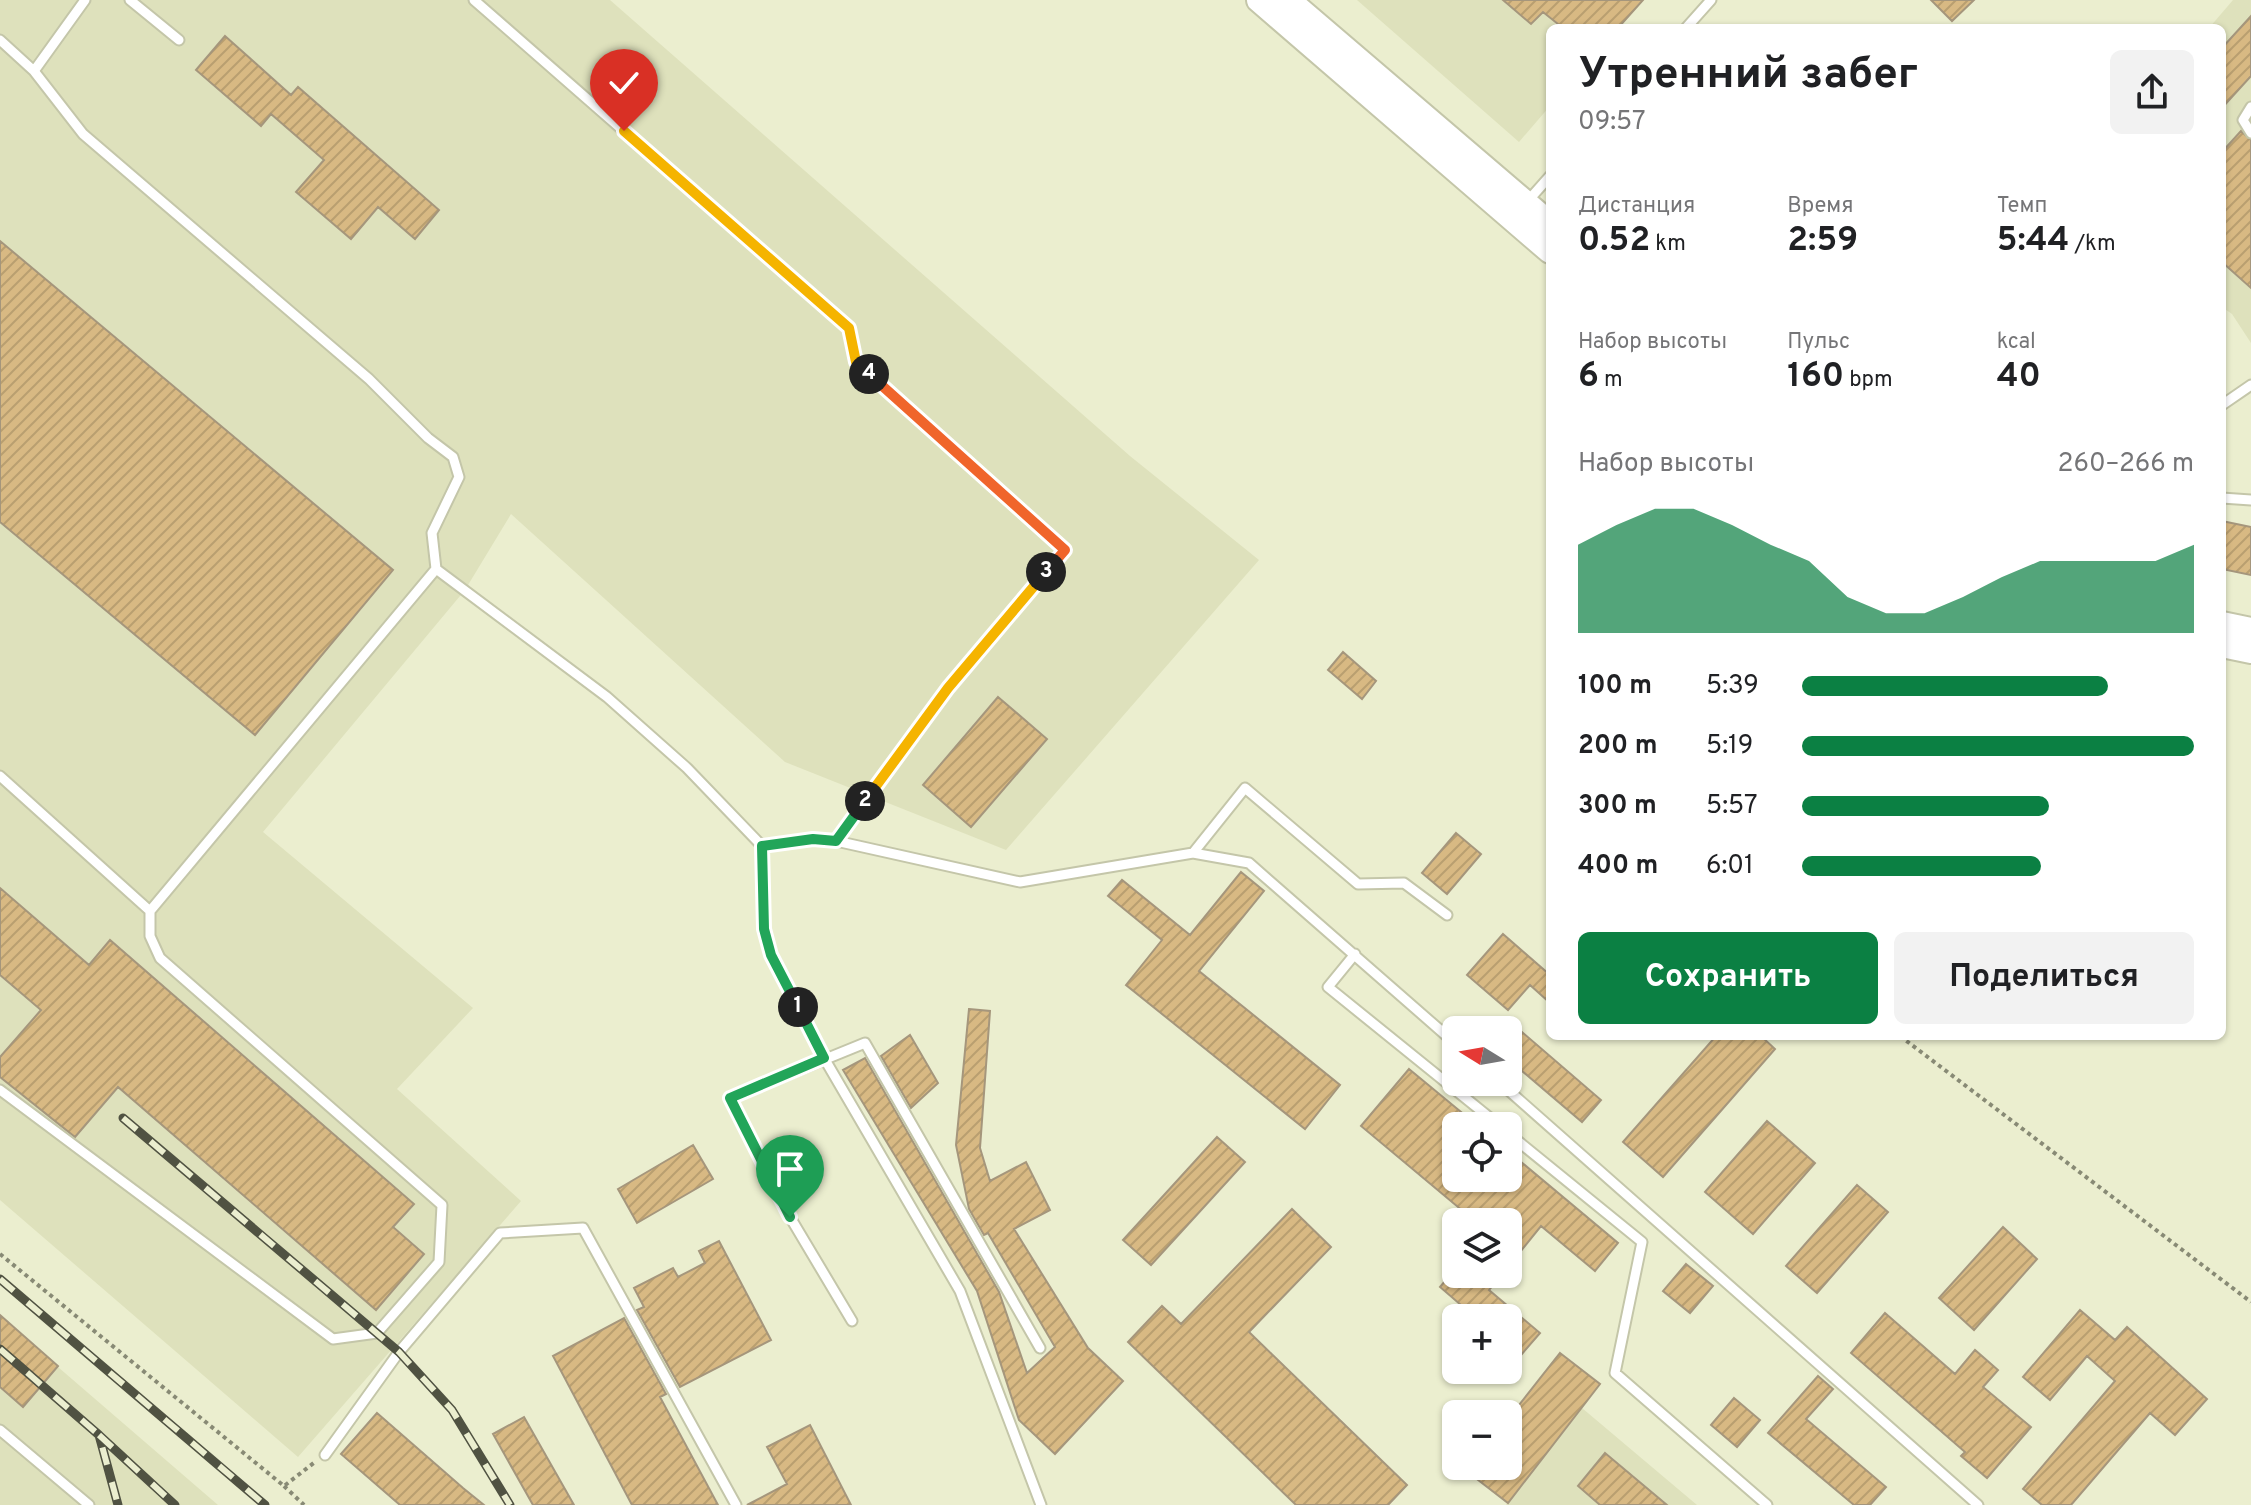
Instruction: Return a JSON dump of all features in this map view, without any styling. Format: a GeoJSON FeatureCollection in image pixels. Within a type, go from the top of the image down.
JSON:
{"type":"FeatureCollection","features":[{"type":"Feature","properties":{"kind":"main road"},"geometry":{"type":"LineString","coordinates":[[1259,0],[1519,210],[1546,222]]}},
{"type":"Feature","properties":{"kind":"main road"},"geometry":{"type":"LineString","coordinates":[[1288,0],[1519,210],[1546,246]]}},
{"type":"Feature","properties":{"kind":"main road"},"geometry":{"type":"LineString","coordinates":[[2226,625],[2251,630]]}},
{"type":"Feature","properties":{"kind":"main road"},"geometry":{"type":"LineString","coordinates":[[2226,646],[2251,651]]}},
{"type":"Feature","properties":{"kind":"lane"},"geometry":{"type":"LineString","coordinates":[[34,71],[85,0]]}},
{"type":"Feature","properties":{"kind":"lane"},"geometry":{"type":"LineString","coordinates":[[130,0],[179,40]]}},
{"type":"Feature","properties":{"kind":"lane"},"geometry":{"type":"LineString","coordinates":[[474,0],[849,328],[856,362],[1065,550],[948,688],[836,841]]}},
{"type":"Feature","properties":{"kind":"lane"},"geometry":{"type":"LineString","coordinates":[[1690,24],[1711,0]]}},
{"type":"Feature","properties":{"kind":"lane"},"geometry":{"type":"LineString","coordinates":[[0,40],[34,71],[83,134],[369,379],[428,438],[453,457],[459,477],[432,533],[436,569],[150,911],[150,936],[160,958],[442,1205],[439,1262],[377,1333],[333,1339],[0,1090]]}},
{"type":"Feature","properties":{"kind":"lane"},"geometry":{"type":"LineString","coordinates":[[2251,107],[2243,120],[2251,133]]}},
{"type":"Feature","properties":{"kind":"lane"},"geometry":{"type":"LineString","coordinates":[[1519,210],[1546,180]]}},
{"type":"Feature","properties":{"kind":"lane"},"geometry":{"type":"LineString","coordinates":[[2226,402],[2251,385]]}},
{"type":"Feature","properties":{"kind":"lane"},"geometry":{"type":"LineString","coordinates":[[2226,498],[2251,500]]}},
{"type":"Feature","properties":{"kind":"lane"},"geometry":{"type":"LineString","coordinates":[[436,569],[607,697],[687,768],[762,846],[764,929],[771,955],[824,1058],[960,1291],[1041,1505]]}},
{"type":"Feature","properties":{"kind":"lane"},"geometry":{"type":"LineString","coordinates":[[0,776],[150,911]]}},
{"type":"Feature","properties":{"kind":"lane"},"geometry":{"type":"LineString","coordinates":[[1193,853],[1245,788],[1358,884],[1404,883],[1447,915]]}},
{"type":"Feature","properties":{"kind":"lane"},"geometry":{"type":"LineString","coordinates":[[762,846],[813,839],[836,841],[1020,882],[1193,853],[1249,863],[1442,1032]]}},
{"type":"Feature","properties":{"kind":"lane"},"geometry":{"type":"LineString","coordinates":[[1355,954],[1328,987],[1483,1112]]}},
{"type":"Feature","properties":{"kind":"lane"},"geometry":{"type":"LineString","coordinates":[[852,1321],[790,1217],[730,1098],[865,1043],[1040,1348]]}},
{"type":"Feature","properties":{"kind":"lane"},"geometry":{"type":"LineString","coordinates":[[1515,1096],[1978,1505]]}},
{"type":"Feature","properties":{"kind":"lane"},"geometry":{"type":"LineString","coordinates":[[1522,1144],[1642,1242],[1615,1373],[1767,1505]]}},
{"type":"Feature","properties":{"kind":"lane"},"geometry":{"type":"LineString","coordinates":[[325,1455],[399,1352],[500,1233],[583,1228],[736,1505]]}},
{"type":"Feature","properties":{"kind":"lane"},"geometry":{"type":"LineString","coordinates":[[0,1430],[89,1505]]}},
{"type":"Feature","properties":{"kind":"path"},"geometry":{"type":"LineString","coordinates":[[1905,1040],[2251,1302]]}},
{"type":"Feature","properties":{"kind":"path"},"geometry":{"type":"LineString","coordinates":[[0,1254],[304,1505]]}},
{"type":"Feature","properties":{"kind":"path"},"geometry":{"type":"LineString","coordinates":[[284,1486],[325,1455]]}},
{"type":"Feature","properties":{"kind":"shaded area"},"geometry":{"type":"Polygon","coordinates":[[[0,0],[610,0],[1130,456],[1259,560],[1006,850],[785,762],[511,514],[465,590],[263,832],[473,1008],[397,1089],[521,1201],[298,1457],[0,1200],[0,0]]]}},
{"type":"Feature","properties":{"kind":"shaded area"},"geometry":{"type":"Polygon","coordinates":[[[1357,0],[1643,0],[1622,24],[1546,24],[1546,111],[1519,142],[1357,0]]]}},
{"type":"Feature","properties":{"kind":"shaded area"},"geometry":{"type":"Polygon","coordinates":[[[2233,0],[2251,0],[2251,343],[2226,310],[2226,24],[2212,24],[2233,0]]]}},
{"type":"Feature","properties":{"kind":"shaded area"},"geometry":{"type":"Polygon","coordinates":[[[0,1315],[58,1367],[218,1505],[0,1505],[0,1315]]]}},
{"type":"Feature","properties":{"kind":"shaded area"},"geometry":{"type":"Polygon","coordinates":[[[1582,1408],[1697,1505],[1506,1505],[1582,1408]]]}},
{"type":"Feature","properties":{"kind":"building"},"geometry":{"type":"Polygon","coordinates":[[[1503,0],[1643,0],[1622,24],[1558,24],[1543,12],[1531,24],[1503,0]]]}},
{"type":"Feature","properties":{"kind":"building"},"geometry":{"type":"Polygon","coordinates":[[[1931,0],[1974,0],[1952,21],[1931,0]]]}},
{"type":"Feature","properties":{"kind":"building"},"geometry":{"type":"Polygon","coordinates":[[[2251,16],[2251,76],[2226,104],[2226,44],[2251,16]]]}},
{"type":"Feature","properties":{"kind":"building"},"geometry":{"type":"Polygon","coordinates":[[[225,36],[291,95],[298,87],[439,210],[415,239],[378,207],[351,239],[296,192],[324,160],[271,114],[261,126],[196,70],[225,36]]]}},
{"type":"Feature","properties":{"kind":"building"},"geometry":{"type":"Polygon","coordinates":[[[2241,131],[2251,140],[2251,288],[2226,266],[2226,148],[2241,131]]]}},
{"type":"Feature","properties":{"kind":"building"},"geometry":{"type":"Polygon","coordinates":[[[0,241],[393,570],[255,735],[0,522],[0,241]]]}},
{"type":"Feature","properties":{"kind":"building"},"geometry":{"type":"Polygon","coordinates":[[[2226,522],[2251,527],[2251,575],[2226,570],[2226,522]]]}},
{"type":"Feature","properties":{"kind":"building"},"geometry":{"type":"Polygon","coordinates":[[[1343,652],[1376,681],[1362,699],[1328,670],[1343,652]]]}},
{"type":"Feature","properties":{"kind":"building"},"geometry":{"type":"Polygon","coordinates":[[[998,697],[1047,739],[971,827],[923,785],[998,697]]]}},
{"type":"Feature","properties":{"kind":"building"},"geometry":{"type":"Polygon","coordinates":[[[1456,833],[1481,854],[1447,894],[1422,873],[1456,833]]]}},
{"type":"Feature","properties":{"kind":"building"},"geometry":{"type":"Polygon","coordinates":[[[1241,872],[1264,891],[1199,971],[1340,1085],[1305,1129],[1126,985],[1162,940],[1108,896],[1122,880],[1190,935],[1241,872]]]}},
{"type":"Feature","properties":{"kind":"building"},"geometry":{"type":"Polygon","coordinates":[[[0,888],[89,965],[110,940],[414,1204],[393,1227],[424,1254],[376,1310],[118,1087],[75,1137],[0,1077],[0,1057],[41,1010],[0,975],[0,888]]]}},
{"type":"Feature","properties":{"kind":"building"},"geometry":{"type":"Polygon","coordinates":[[[1503,934],[1546,972],[1546,999],[1530,985],[1508,1010],[1467,975],[1503,934]]]}},
{"type":"Feature","properties":{"kind":"building"},"geometry":{"type":"Polygon","coordinates":[[[969,1009],[990,1011],[980,1148],[990,1181],[1026,1162],[1050,1210],[1014,1229],[1088,1348],[1123,1381],[1055,1454],[1019,1420],[977,1291],[843,1070],[865,1058],[999,1292],[1027,1373],[1055,1347],[988,1233],[984,1235],[969,1209],[956,1145],[969,1009]]]}},
{"type":"Feature","properties":{"kind":"building"},"geometry":{"type":"Polygon","coordinates":[[[1522,1032],[1601,1100],[1582,1122],[1522,1071],[1522,1032]]]}},
{"type":"Feature","properties":{"kind":"building"},"geometry":{"type":"Polygon","coordinates":[[[910,1035],[938,1083],[911,1108],[881,1056],[910,1035]]]}},
{"type":"Feature","properties":{"kind":"building"},"geometry":{"type":"Polygon","coordinates":[[[1712,1040],[1765,1040],[1775,1049],[1663,1177],[1623,1142],[1712,1040]]]}},
{"type":"Feature","properties":{"kind":"building"},"geometry":{"type":"Polygon","coordinates":[[[1409,1069],[1461,1112],[1442,1112],[1442,1192],[1522,1192],[1522,1163],[1618,1243],[1595,1271],[1541,1226],[1522,1250],[1522,1208],[1459,1208],[1361,1126],[1409,1069]]]}},
{"type":"Feature","properties":{"kind":"building"},"geometry":{"type":"Polygon","coordinates":[[[1767,1121],[1815,1163],[1753,1234],[1705,1192],[1767,1121]]]}},
{"type":"Feature","properties":{"kind":"building"},"geometry":{"type":"Polygon","coordinates":[[[1217,1137],[1245,1162],[1151,1265],[1123,1240],[1217,1137]]]}},
{"type":"Feature","properties":{"kind":"building"},"geometry":{"type":"Polygon","coordinates":[[[693,1145],[713,1179],[637,1223],[618,1189],[693,1145]]]}},
{"type":"Feature","properties":{"kind":"building"},"geometry":{"type":"Polygon","coordinates":[[[1857,1185],[1888,1212],[1817,1293],[1786,1266],[1857,1185]]]}},
{"type":"Feature","properties":{"kind":"building"},"geometry":{"type":"Polygon","coordinates":[[[1292,1209],[1331,1247],[1249,1332],[1407,1485],[1388,1505],[1296,1505],[1128,1342],[1162,1306],[1181,1324],[1292,1209]]]}},
{"type":"Feature","properties":{"kind":"building"},"geometry":{"type":"Polygon","coordinates":[[[2003,1227],[2037,1259],[1974,1330],[1939,1298],[2003,1227]]]}},
{"type":"Feature","properties":{"kind":"building"},"geometry":{"type":"Polygon","coordinates":[[[719,1241],[771,1340],[680,1387],[637,1310],[644,1307],[634,1288],[673,1268],[678,1277],[705,1263],[699,1251],[719,1241]]]}},
{"type":"Feature","properties":{"kind":"building"},"geometry":{"type":"Polygon","coordinates":[[[1686,1264],[1713,1286],[1690,1313],[1663,1291],[1686,1264]]]}},
{"type":"Feature","properties":{"kind":"building"},"geometry":{"type":"Polygon","coordinates":[[[1442,1285],[1442,1288],[1491,1288],[1489,1290],[1506,1304],[1460,1304],[1440,1287],[1442,1285]]]}},
{"type":"Feature","properties":{"kind":"building"},"geometry":{"type":"Polygon","coordinates":[[[2080,1310],[2115,1340],[2127,1327],[2207,1399],[2175,1435],[2150,1413],[2071,1505],[2042,1505],[2023,1489],[2115,1381],[2087,1356],[2050,1400],[2023,1377],[2080,1310]]]}},
{"type":"Feature","properties":{"kind":"building"},"geometry":{"type":"Polygon","coordinates":[[[1885,1313],[1955,1374],[1975,1350],[1998,1370],[1983,1387],[2031,1427],[1987,1478],[1961,1456],[1965,1452],[1851,1353],[1885,1313]]]}},
{"type":"Feature","properties":{"kind":"building"},"geometry":{"type":"Polygon","coordinates":[[[0,1315],[58,1366],[23,1407],[0,1387],[0,1315]]]}},
{"type":"Feature","properties":{"kind":"building"},"geometry":{"type":"Polygon","coordinates":[[[624,1318],[666,1394],[660,1397],[718,1505],[632,1505],[553,1356],[624,1318]]]}},
{"type":"Feature","properties":{"kind":"building"},"geometry":{"type":"Polygon","coordinates":[[[1522,1318],[1540,1333],[1522,1354],[1522,1318]]]}},
{"type":"Feature","properties":{"kind":"building"},"geometry":{"type":"Polygon","coordinates":[[[1560,1353],[1600,1384],[1508,1503],[1478,1480],[1522,1480],[1522,1401],[1560,1353]]]}},
{"type":"Feature","properties":{"kind":"building"},"geometry":{"type":"Polygon","coordinates":[[[1818,1376],[1833,1389],[1806,1419],[1886,1487],[1870,1505],[1854,1505],[1768,1433],[1818,1376]]]}},
{"type":"Feature","properties":{"kind":"building"},"geometry":{"type":"Polygon","coordinates":[[[1734,1398],[1760,1420],[1737,1447],[1711,1425],[1734,1398]]]}},
{"type":"Feature","properties":{"kind":"building"},"geometry":{"type":"Polygon","coordinates":[[[377,1413],[484,1505],[400,1505],[341,1454],[377,1413]]]}},
{"type":"Feature","properties":{"kind":"building"},"geometry":{"type":"Polygon","coordinates":[[[524,1417],[574,1505],[533,1505],[493,1434],[524,1417]]]}},
{"type":"Feature","properties":{"kind":"building"},"geometry":{"type":"Polygon","coordinates":[[[810,1425],[851,1505],[747,1505],[787,1484],[767,1447],[810,1425]]]}},
{"type":"Feature","properties":{"kind":"building"},"geometry":{"type":"Polygon","coordinates":[[[1605,1453],[1667,1505],[1600,1505],[1578,1486],[1605,1453]]]}},
{"type":"Feature","properties":{"kind":"railway"},"geometry":{"type":"LineString","coordinates":[[123,1118],[399,1352],[452,1410],[510,1505]]}},
{"type":"Feature","properties":{"kind":"railway"},"geometry":{"type":"LineString","coordinates":[[0,1279],[265,1505]]}},
{"type":"Feature","properties":{"kind":"railway"},"geometry":{"type":"LineString","coordinates":[[0,1349],[99,1435],[118,1505]]}},
{"type":"Feature","properties":{"kind":"railway"},"geometry":{"type":"LineString","coordinates":[[99,1435],[175,1505]]}},
{"type":"Feature","properties":{"kind":"route"},"geometry":{"type":"LineString","coordinates":[[624,131],[849,328],[856,362],[1065,550],[948,688],[836,841],[813,839],[762,846],[764,929],[771,955],[824,1058],[730,1098],[790,1217]]}}]}
